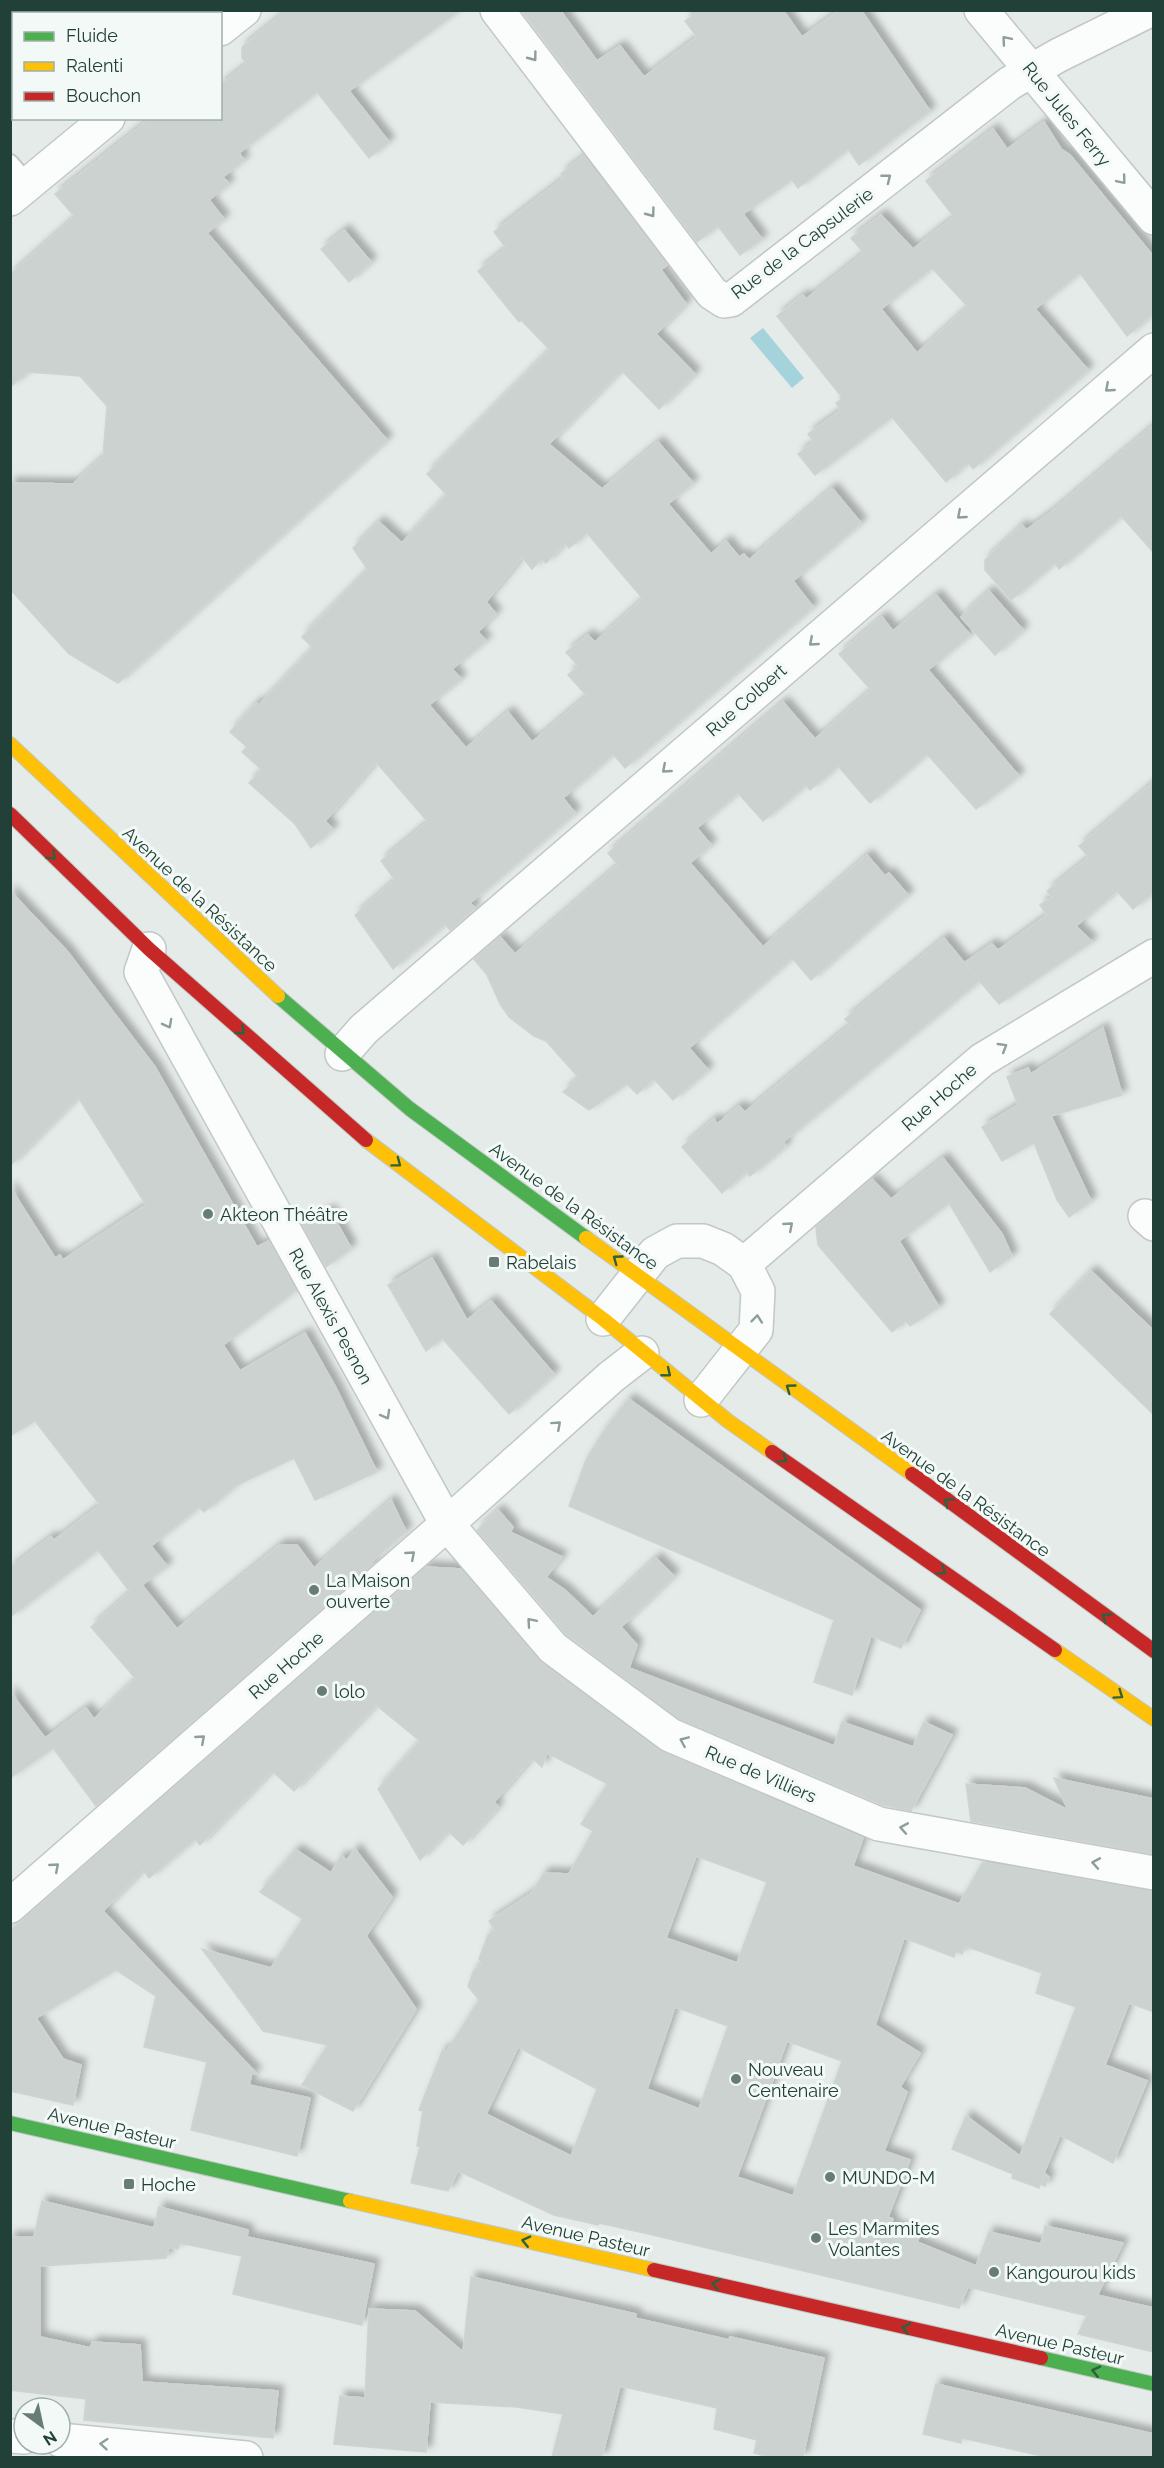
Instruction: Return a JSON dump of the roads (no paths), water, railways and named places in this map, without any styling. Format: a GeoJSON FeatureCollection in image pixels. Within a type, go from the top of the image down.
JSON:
{"type":"FeatureCollection","features":[{"type":"Feature","properties":{"kind":"main road","name":"Avenue de la Résistance"},"geometry":{"type":"LineString","coordinates":[[10,744],[153,882],[342,1054],[410,1108],[1154,1651]]}},
{"type":"Feature","properties":{"kind":"main road"},"geometry":{"type":"LineString","coordinates":[[10,814],[145,960],[350,1128],[603,1319],[701,1400],[1154,1719]]}},
{"type":"Feature","properties":{"kind":"main road","name":"Avenue Pasteur"},"geometry":{"type":"LineString","coordinates":[[10,2123],[1154,2384]]}},
{"type":"Feature","properties":{"kind":"street"},"geometry":{"type":"LineString","coordinates":[[222,27],[244,10]]}},
{"type":"Feature","properties":{"kind":"street","name":"Rue de la Capsulerie"},"geometry":{"type":"LineString","coordinates":[[497,10],[712,293],[724,301],[731,300],[1001,90],[1031,70]]}},
{"type":"Feature","properties":{"kind":"street","name":"Rue Jules Ferry"},"geometry":{"type":"LineString","coordinates":[[981,10],[1154,218]]}},
{"type":"Feature","properties":{"kind":"street"},"geometry":{"type":"LineString","coordinates":[[1031,70],[1150,10]]}},
{"type":"Feature","properties":{"kind":"street"},"geometry":{"type":"LineString","coordinates":[[16,182],[106,120]]}},
{"type":"Feature","properties":{"kind":"street","name":"Rue Colbert"},"geometry":{"type":"LineString","coordinates":[[342,1054],[364,1029],[404,994],[1154,350]]}},
{"type":"Feature","properties":{"kind":"street","name":"Rue Hoche"},"geometry":{"type":"LineString","coordinates":[[744,1263],[982,1060],[1154,956]]}},
{"type":"Feature","properties":{"kind":"street","name":"Rue Alexis Pesnon"},"geometry":{"type":"LineString","coordinates":[[145,960],[187,1059],[447,1524]]}},
{"type":"Feature","properties":{"kind":"street"},"geometry":{"type":"LineString","coordinates":[[603,1319],[655,1253],[677,1241],[703,1241],[723,1249],[744,1263],[758,1291],[756,1330],[701,1400]]}},
{"type":"Feature","properties":{"kind":"street","name":"Rue Hoche"},"geometry":{"type":"LineString","coordinates":[[10,1906],[447,1524],[611,1377],[642,1353]]}},
{"type":"Feature","properties":{"kind":"street","name":"Rue de Villiers"},"geometry":{"type":"LineString","coordinates":[[447,1524],[554,1648],[670,1735],[879,1824],[1154,1873]]}},
{"type":"Feature","properties":{"kind":"street"},"geometry":{"type":"LineString","coordinates":[[72,2441],[246,2457]]}},
{"type":"Feature","properties":{"kind":"water"},"geometry":{"type":"Polygon","coordinates":[[[763,328],[804,378],[792,388],[750,338],[763,328]]]}},
{"type":"Feature","properties":{"kind":"place","name":"Akteon Théâtre"},"geometry":{"type":"Point","coordinates":[208,1214]}},
{"type":"Feature","properties":{"kind":"place","name":"Rabelais"},"geometry":{"type":"Point","coordinates":[494,1262]}},
{"type":"Feature","properties":{"kind":"place","name":"La Maison ouverte"},"geometry":{"type":"Point","coordinates":[314,1590]}},
{"type":"Feature","properties":{"kind":"place","name":"lolo"},"geometry":{"type":"Point","coordinates":[322,1691]}},
{"type":"Feature","properties":{"kind":"place","name":"Nouveau Centenaire"},"geometry":{"type":"Point","coordinates":[736,2079]}},
{"type":"Feature","properties":{"kind":"place","name":"MUNDO-M"},"geometry":{"type":"Point","coordinates":[830,2177]}},
{"type":"Feature","properties":{"kind":"place","name":"Hoche"},"geometry":{"type":"Point","coordinates":[129,2184]}},
{"type":"Feature","properties":{"kind":"place","name":"Les Marmites Volantes"},"geometry":{"type":"Point","coordinates":[816,2238]}},
{"type":"Feature","properties":{"kind":"place","name":"Kangourou kids"},"geometry":{"type":"Point","coordinates":[994,2272]}}]}
